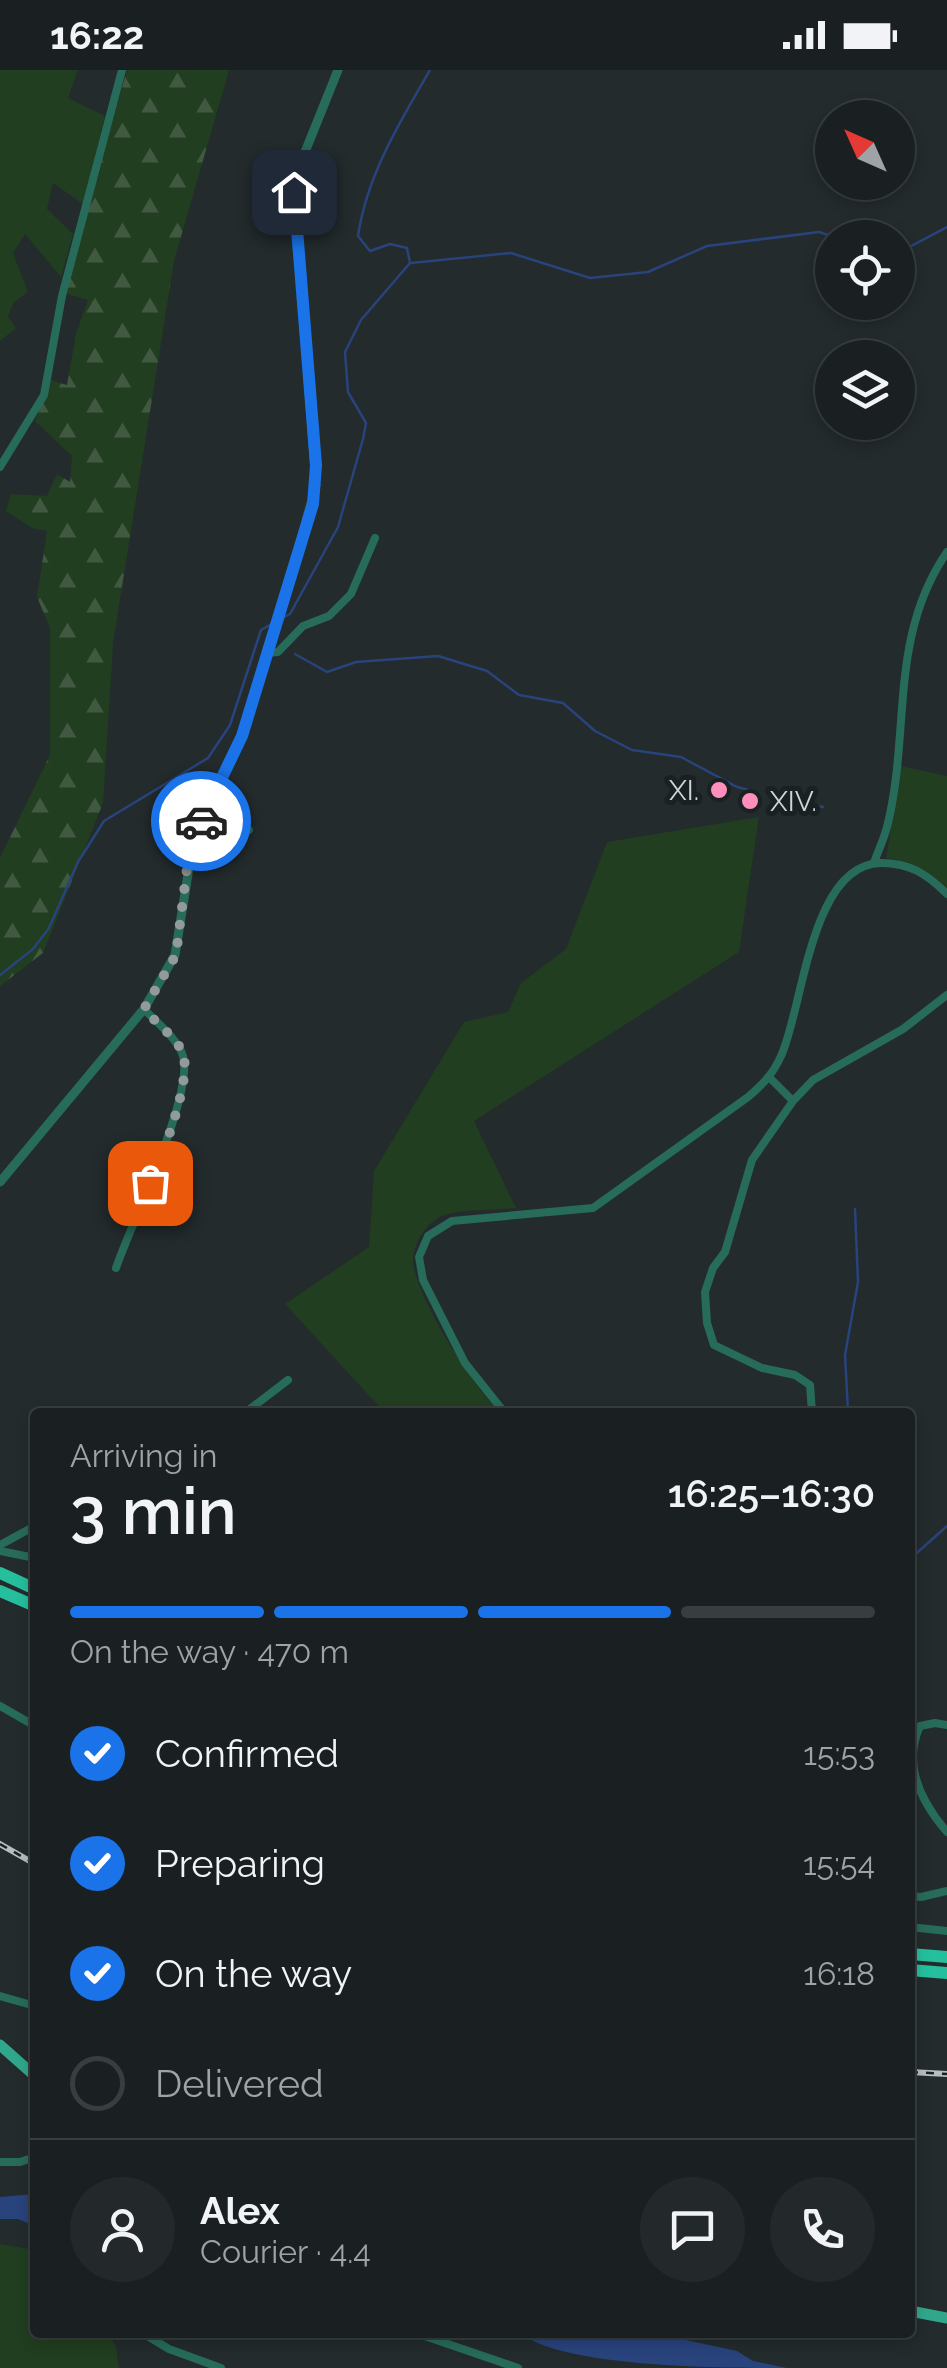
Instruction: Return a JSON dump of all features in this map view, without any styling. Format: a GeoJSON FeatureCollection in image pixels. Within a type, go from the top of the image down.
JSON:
{"type":"FeatureCollection","features":[{"type":"Feature","properties":{"kind":"highway"},"geometry":{"type":"LineString","coordinates":[[0,1573],[30,1587]]}},
{"type":"Feature","properties":{"kind":"highway"},"geometry":{"type":"LineString","coordinates":[[0,1591],[30,1604]]}},
{"type":"Feature","properties":{"kind":"highway"},"geometry":{"type":"LineString","coordinates":[[915,1955],[947,1958]]}},
{"type":"Feature","properties":{"kind":"highway"},"geometry":{"type":"LineString","coordinates":[[915,1970],[947,1973]]}},
{"type":"Feature","properties":{"kind":"main road"},"geometry":{"type":"LineString","coordinates":[[0,2045],[30,2072]]}},
{"type":"Feature","properties":{"kind":"main road"},"geometry":{"type":"LineString","coordinates":[[915,2312],[947,2318]]}},
{"type":"Feature","properties":{"kind":"street"},"geometry":{"type":"LineString","coordinates":[[0,467],[44,395],[62,296],[122,70]]}},
{"type":"Feature","properties":{"kind":"street"},"geometry":{"type":"LineString","coordinates":[[0,1182],[144,1009],[176,955],[188,860],[208,806],[242,736],[283,605],[316,486],[294,192],[300,162],[338,70]]}},
{"type":"Feature","properties":{"kind":"street"},"geometry":{"type":"LineString","coordinates":[[268,653],[278,652],[304,626],[329,616],[351,594],[375,538]]}},
{"type":"Feature","properties":{"kind":"street"},"geometry":{"type":"LineString","coordinates":[[874,863],[887,827],[904,664],[915,614],[947,552]]}},
{"type":"Feature","properties":{"kind":"street"},"geometry":{"type":"LineString","coordinates":[[208,806],[248,830]]}},
{"type":"Feature","properties":{"kind":"street"},"geometry":{"type":"LineString","coordinates":[[501,1408],[465,1363],[423,1280],[419,1257],[428,1236],[436,1228],[460,1220],[593,1208],[748,1097],[770,1078],[783,1052],[813,940],[830,902],[848,875],[874,863],[906,864],[931,878],[947,894]]}},
{"type":"Feature","properties":{"kind":"street"},"geometry":{"type":"LineString","coordinates":[[812,1408],[810,1385],[794,1375],[762,1368],[714,1345],[704,1292],[713,1268],[725,1252],[752,1160],[793,1102],[813,1080],[902,1029],[947,995]]}},
{"type":"Feature","properties":{"kind":"street"},"geometry":{"type":"LineString","coordinates":[[116,1268],[161,1158],[186,1070],[182,1051],[144,1009]]}},
{"type":"Feature","properties":{"kind":"street"},"geometry":{"type":"LineString","coordinates":[[770,1078],[793,1102]]}},
{"type":"Feature","properties":{"kind":"street"},"geometry":{"type":"LineString","coordinates":[[251,1408],[288,1380]]}},
{"type":"Feature","properties":{"kind":"street"},"geometry":{"type":"LineString","coordinates":[[0,1548],[30,1529]]}},
{"type":"Feature","properties":{"kind":"street"},"geometry":{"type":"LineString","coordinates":[[0,1548],[30,1557]]}},
{"type":"Feature","properties":{"kind":"street"},"geometry":{"type":"LineString","coordinates":[[0,1706],[30,1723]]}},
{"type":"Feature","properties":{"kind":"street"},"geometry":{"type":"LineString","coordinates":[[915,1736],[920,1726],[935,1722],[947,1725]]}},
{"type":"Feature","properties":{"kind":"street"},"geometry":{"type":"LineString","coordinates":[[915,1765],[921,1797],[947,1832]]}},
{"type":"Feature","properties":{"kind":"street"},"geometry":{"type":"LineString","coordinates":[[915,1897],[947,1892]]}},
{"type":"Feature","properties":{"kind":"street"},"geometry":{"type":"LineString","coordinates":[[915,1928],[947,1931]]}},
{"type":"Feature","properties":{"kind":"street"},"geometry":{"type":"LineString","coordinates":[[0,1996],[30,2005]]}},
{"type":"Feature","properties":{"kind":"street"},"geometry":{"type":"LineString","coordinates":[[0,2162],[30,2159]]}},
{"type":"Feature","properties":{"kind":"street"},"geometry":{"type":"LineString","coordinates":[[151,2338],[221,2368]]}},
{"type":"Feature","properties":{"kind":"street"},"geometry":{"type":"LineString","coordinates":[[430,2338],[518,2368]]}},
{"type":"Feature","properties":{"kind":"green space"},"geometry":{"type":"Polygon","coordinates":[[[0,70],[78,70],[68,98],[105,116],[83,204],[53,183],[47,209],[73,234],[61,277],[25,234],[13,253],[28,292],[14,302],[8,316],[16,328],[0,341],[0,70]]]}},
{"type":"Feature","properties":{"kind":"green space"},"geometry":{"type":"Polygon","coordinates":[[[127,70],[229,70],[174,261],[113,643],[103,803],[43,953],[0,986],[0,858],[50,755],[50,628],[37,597],[47,531],[32,528],[6,511],[11,494],[47,496],[57,474],[70,482],[72,456],[35,421],[50,380],[67,385],[76,334],[88,300],[67,294],[69,271],[127,70]]]}},
{"type":"Feature","properties":{"kind":"green space"},"geometry":{"type":"Polygon","coordinates":[[[901,766],[947,776],[947,888],[919,867],[886,858],[901,766]]]}},
{"type":"Feature","properties":{"kind":"green space"},"geometry":{"type":"Polygon","coordinates":[[[759,817],[739,952],[474,1121],[516,1208],[440,1217],[419,1239],[414,1268],[448,1341],[495,1408],[380,1408],[285,1304],[369,1247],[374,1171],[464,1022],[508,1012],[521,983],[566,949],[607,842],[759,817]]]}},
{"type":"Feature","properties":{"kind":"green space"},"geometry":{"type":"Polygon","coordinates":[[[0,2244],[30,2249],[30,2338],[111,2338],[119,2368],[0,2368],[0,2244]]]}},
{"type":"Feature","properties":{"kind":"water"},"geometry":{"type":"Polygon","coordinates":[[[30,2194],[30,2224],[0,2219],[0,2197],[30,2194]]]}},
{"type":"Feature","properties":{"kind":"water"},"geometry":{"type":"Polygon","coordinates":[[[530,2338],[676,2338],[737,2351],[753,2361],[787,2368],[646,2364],[542,2345],[530,2338]]]}},
{"type":"Feature","properties":{"kind":"waterway"},"geometry":{"type":"LineString","coordinates":[[282,618],[290,614],[338,527],[363,439],[366,423],[348,392],[345,352],[361,320],[410,263],[407,248],[390,244],[370,251],[358,236],[362,213],[396,129],[430,70]]}},
{"type":"Feature","properties":{"kind":"waterway"},"geometry":{"type":"LineString","coordinates":[[915,244],[947,227]]}},
{"type":"Feature","properties":{"kind":"waterway"},"geometry":{"type":"LineString","coordinates":[[411,263],[511,253],[590,278],[648,272],[707,246],[815,232]]}},
{"type":"Feature","properties":{"kind":"waterway"},"geometry":{"type":"LineString","coordinates":[[0,975],[33,949],[49,928],[78,862],[104,821],[208,758],[230,725],[261,630],[275,622]]}},
{"type":"Feature","properties":{"kind":"waterway"},"geometry":{"type":"LineString","coordinates":[[295,654],[327,672],[356,662],[438,656],[487,671],[519,695],[563,703],[595,731],[632,750],[681,757],[737,787],[753,791]]}},
{"type":"Feature","properties":{"kind":"waterway"},"geometry":{"type":"LineString","coordinates":[[787,799],[823,807]]}},
{"type":"Feature","properties":{"kind":"waterway"},"geometry":{"type":"LineString","coordinates":[[848,1408],[845,1355],[858,1282],[855,1209]]}},
{"type":"Feature","properties":{"kind":"waterway"},"geometry":{"type":"LineString","coordinates":[[915,1555],[947,1526]]}},
{"type":"Feature","properties":{"kind":"railway"},"geometry":{"type":"LineString","coordinates":[[0,1844],[30,1861]]}},
{"type":"Feature","properties":{"kind":"railway"},"geometry":{"type":"LineString","coordinates":[[915,2072],[947,2074]]}},
{"type":"Feature","properties":{"kind":"way so far"},"geometry":{"type":"LineString","coordinates":[[150,1183],[186,1070],[182,1051],[144,1009],[176,955],[188,860],[201,821]]}},
{"type":"Feature","properties":{"kind":"place","name":"XI."},"geometry":{"type":"Point","coordinates":[719,790]}},
{"type":"Feature","properties":{"kind":"place","name":"XIV."},"geometry":{"type":"Point","coordinates":[750,801]}},
{"type":"Feature","properties":{"kind":"route"},"geometry":{"type":"LineString","coordinates":[[201,821],[242,736],[316,486],[294,192]]}}]}
